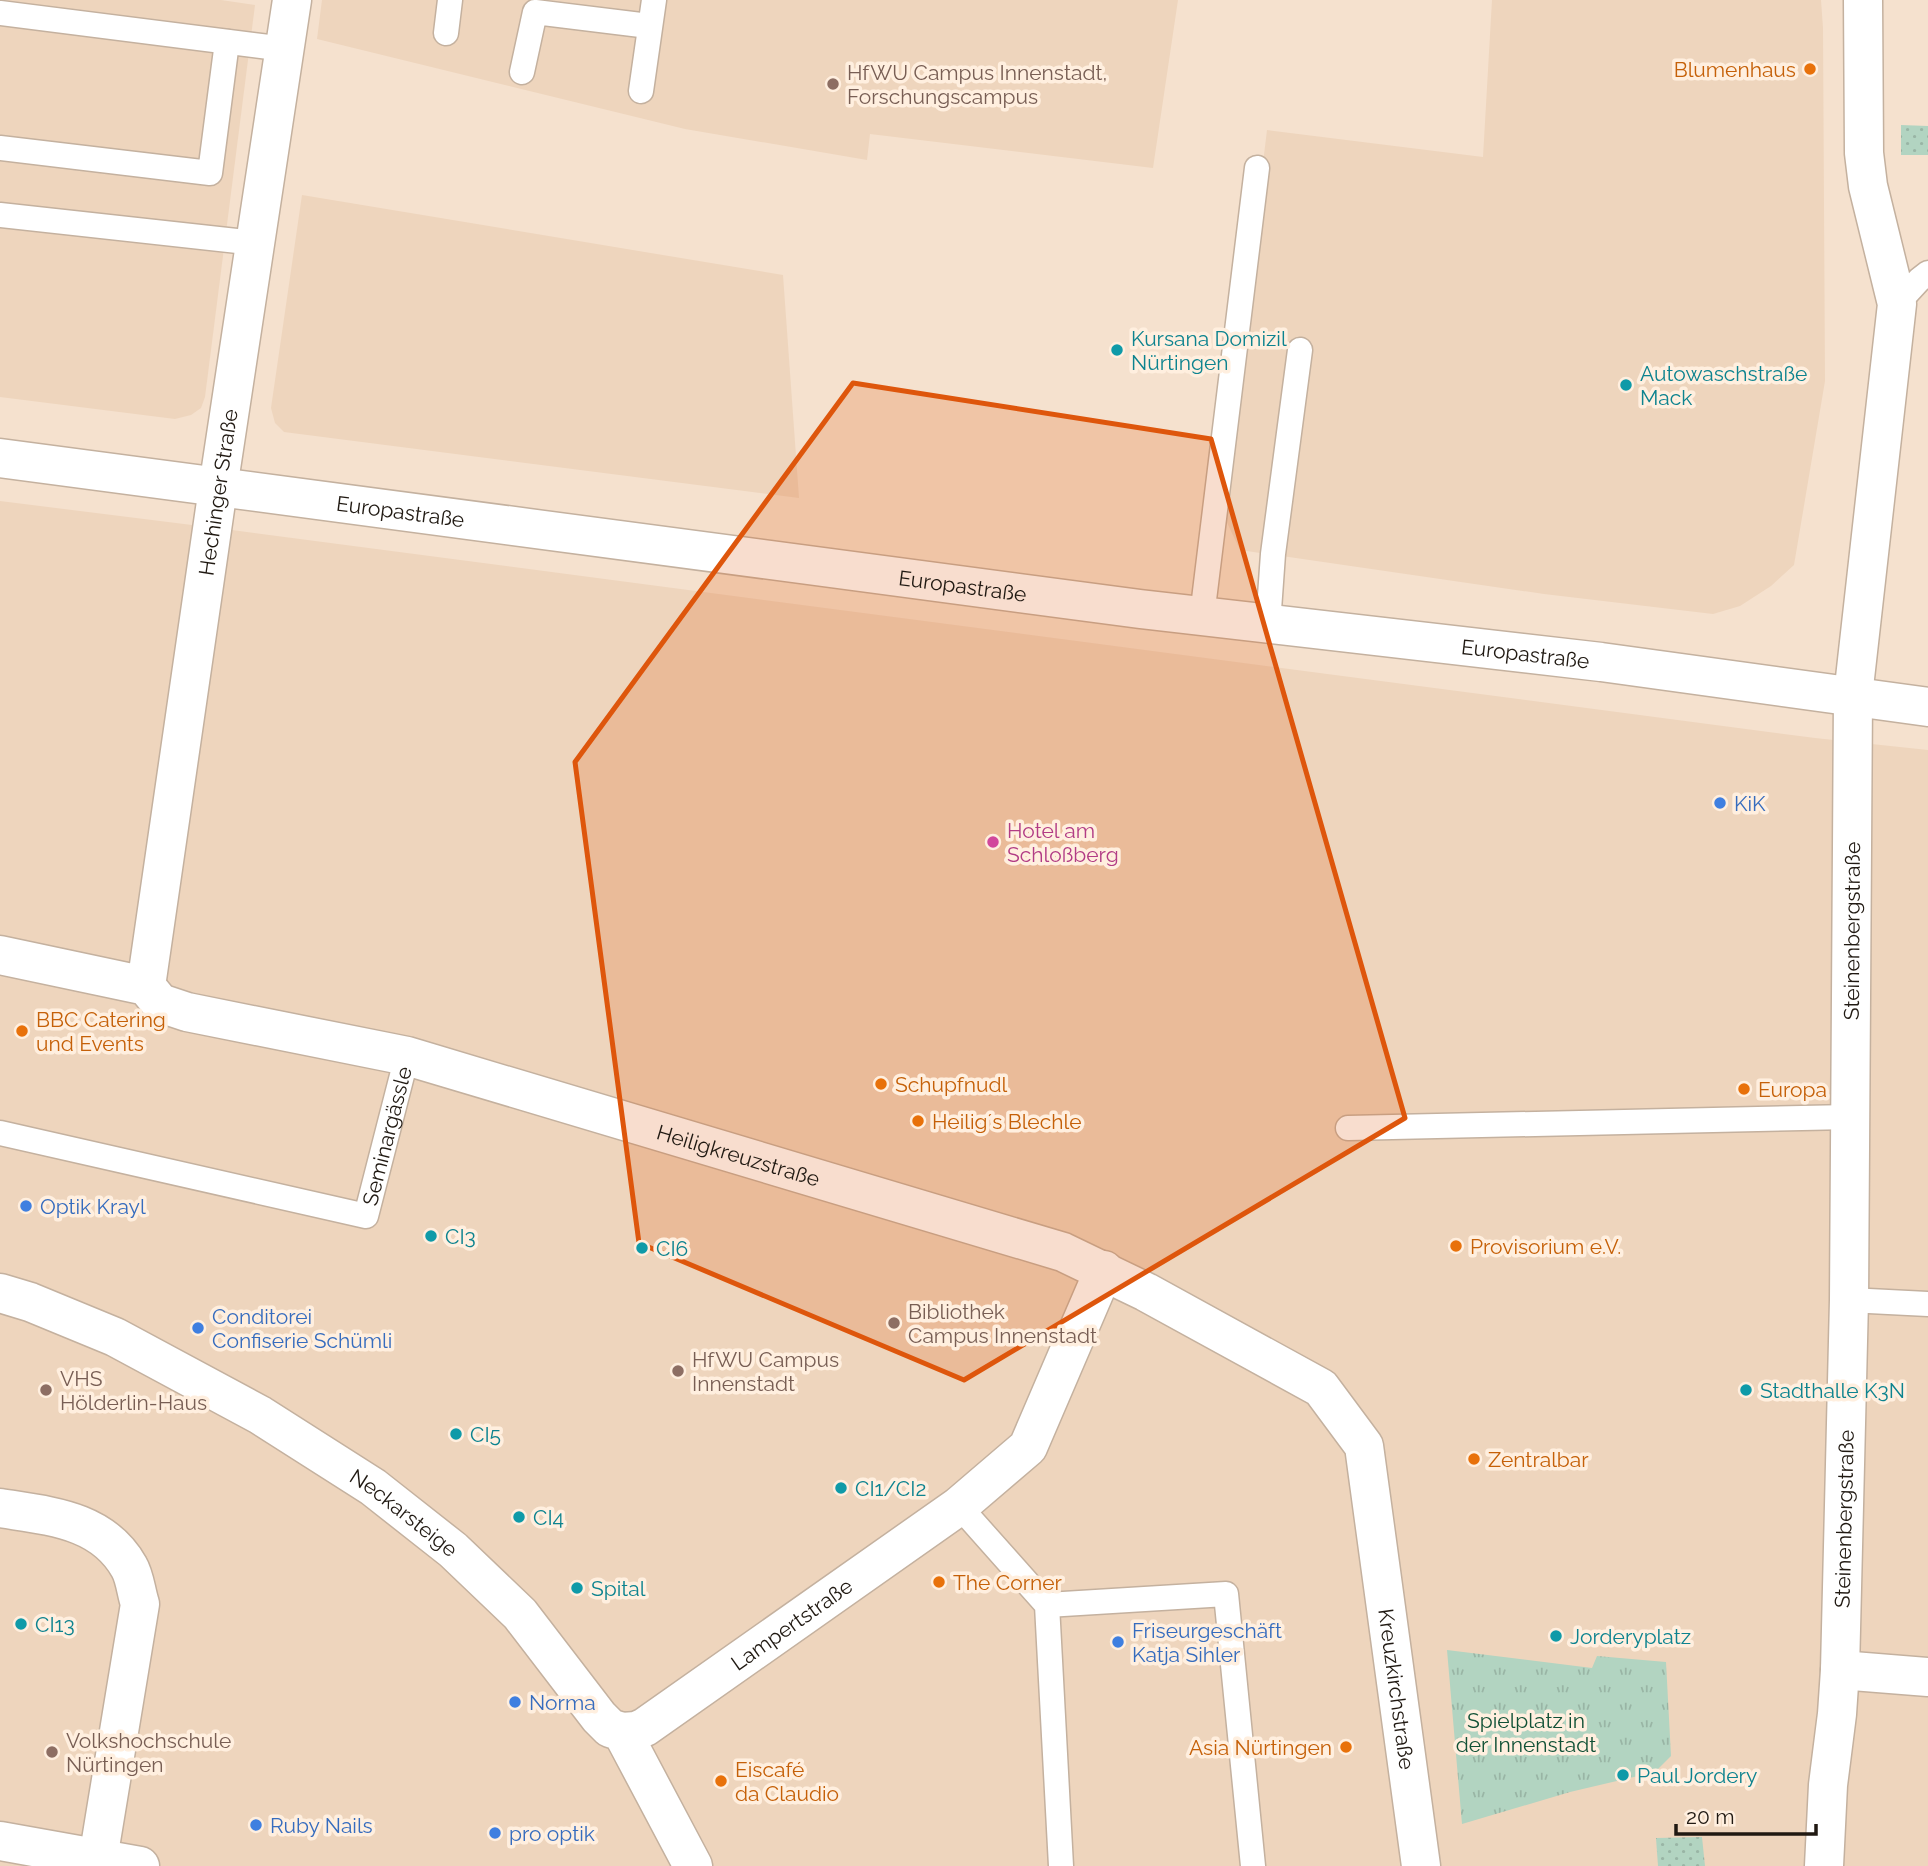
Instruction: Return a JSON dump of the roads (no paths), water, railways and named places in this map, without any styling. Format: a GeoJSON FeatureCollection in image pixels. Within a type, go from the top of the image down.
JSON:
{"type":"FeatureCollection","features":[{"type":"Feature","properties":{"kind":"street","name":"Hechinger Straße"},"geometry":{"type":"LineString","coordinates":[[146,986],[292,0]]}},
{"type":"Feature","properties":{"kind":"street","name":"Steinenbergstraße"},"geometry":{"type":"LineString","coordinates":[[1824,1866],[1828,1784],[1838,1714],[1840,1670],[1849,1300],[1853,696],[1897,304],[1868,186],[1864,153],[1863,0]]}},
{"type":"Feature","properties":{"kind":"street","name":"Europastraße"},"geometry":{"type":"LineString","coordinates":[[0,458],[1202,616],[1601,662],[1928,707]]}},
{"type":"Feature","properties":{"kind":"street","name":"Heiligkreuzstraße"},"geometry":{"type":"LineString","coordinates":[[0,955],[146,986],[160,1003],[187,1012],[407,1056],[1063,1252],[1104,1270],[1321,1388],[1364,1446],[1374,1513]]}},
{"type":"Feature","properties":{"kind":"street","name":"Lampertstraße"},"geometry":{"type":"LineString","coordinates":[[622,1732],[645,1727],[959,1506],[1028,1447],[1104,1270]]}},
{"type":"Feature","properties":{"kind":"street","name":"Neckarsteige"},"geometry":{"type":"LineString","coordinates":[[0,1293],[30,1302],[115,1337],[260,1415],[373,1487],[453,1550],[520,1614],[599,1717],[610,1728],[622,1732],[693,1866]]}},
{"type":"Feature","properties":{"kind":"street"},"geometry":{"type":"LineString","coordinates":[[0,1508],[77,1522],[108,1540],[130,1568],[139,1604],[98,1859]]}},
{"type":"Feature","properties":{"kind":"street","name":"Kreuzkirchstraße"},"geometry":{"type":"LineString","coordinates":[[1374,1513],[1421,1866]]}},
{"type":"Feature","properties":{"kind":"street"},"geometry":{"type":"LineString","coordinates":[[1840,1670],[1928,1677]]}},
{"type":"Feature","properties":{"kind":"street"},"geometry":{"type":"LineString","coordinates":[[0,1841],[140,1866]]}},
{"type":"Feature","properties":{"kind":"lane"},"geometry":{"type":"LineString","coordinates":[[446,33],[450,0]]}},
{"type":"Feature","properties":{"kind":"lane"},"geometry":{"type":"LineString","coordinates":[[641,91],[654,0]]}},
{"type":"Feature","properties":{"kind":"lane"},"geometry":{"type":"LineString","coordinates":[[522,72],[535,12],[649,26]]}},
{"type":"Feature","properties":{"kind":"lane"},"geometry":{"type":"LineString","coordinates":[[0,13],[285,49]]}},
{"type":"Feature","properties":{"kind":"lane"},"geometry":{"type":"LineString","coordinates":[[0,148],[210,173],[227,42]]}},
{"type":"Feature","properties":{"kind":"lane"},"geometry":{"type":"LineString","coordinates":[[1202,616],[1257,167]]}},
{"type":"Feature","properties":{"kind":"lane"},"geometry":{"type":"LineString","coordinates":[[0,215],[256,243]]}},
{"type":"Feature","properties":{"kind":"lane"},"geometry":{"type":"LineString","coordinates":[[1897,304],[1928,273]]}},
{"type":"Feature","properties":{"kind":"lane"},"geometry":{"type":"LineString","coordinates":[[1268,624],[1273,554],[1300,350]]}},
{"type":"Feature","properties":{"kind":"lane","name":"Seminargässle"},"geometry":{"type":"LineString","coordinates":[[0,1133],[366,1216],[407,1056]]}},
{"type":"Feature","properties":{"kind":"lane"},"geometry":{"type":"LineString","coordinates":[[1348,1128],[1850,1117]]}},
{"type":"Feature","properties":{"kind":"lane"},"geometry":{"type":"LineString","coordinates":[[1849,1300],[1928,1304]]}},
{"type":"Feature","properties":{"kind":"lane"},"geometry":{"type":"LineString","coordinates":[[959,1506],[1046,1605],[1061,1866]]}},
{"type":"Feature","properties":{"kind":"lane"},"geometry":{"type":"LineString","coordinates":[[1046,1605],[1226,1594],[1253,1866]]}},
{"type":"Feature","properties":{"kind":"place","name":"Blumenhaus"},"geometry":{"type":"Point","coordinates":[1810,69]}},
{"type":"Feature","properties":{"kind":"place","name":"HfWU Campus Innenstadt, Forschungscampus"},"geometry":{"type":"Point","coordinates":[833,84]}},
{"type":"Feature","properties":{"kind":"place","name":"Kursana Domizil Nürtingen"},"geometry":{"type":"Point","coordinates":[1117,350]}},
{"type":"Feature","properties":{"kind":"place","name":"Autowaschstraße Mack"},"geometry":{"type":"Point","coordinates":[1626,385]}},
{"type":"Feature","properties":{"kind":"place","name":"KiK"},"geometry":{"type":"Point","coordinates":[1720,803]}},
{"type":"Feature","properties":{"kind":"place","name":"Hotel am Schloßberg"},"geometry":{"type":"Point","coordinates":[993,842]}},
{"type":"Feature","properties":{"kind":"place","name":"BBC Catering und Events"},"geometry":{"type":"Point","coordinates":[22,1031]}},
{"type":"Feature","properties":{"kind":"place","name":"Schupfnudl"},"geometry":{"type":"Point","coordinates":[881,1084]}},
{"type":"Feature","properties":{"kind":"place","name":"Europa"},"geometry":{"type":"Point","coordinates":[1744,1089]}},
{"type":"Feature","properties":{"kind":"place","name":"Heilig´s Blechle"},"geometry":{"type":"Point","coordinates":[918,1121]}},
{"type":"Feature","properties":{"kind":"place","name":"Optik Krayl"},"geometry":{"type":"Point","coordinates":[26,1206]}},
{"type":"Feature","properties":{"kind":"place","name":"CI3"},"geometry":{"type":"Point","coordinates":[431,1236]}},
{"type":"Feature","properties":{"kind":"place","name":"Provisorium e.V."},"geometry":{"type":"Point","coordinates":[1456,1246]}},
{"type":"Feature","properties":{"kind":"place","name":"CI6"},"geometry":{"type":"Point","coordinates":[642,1248]}},
{"type":"Feature","properties":{"kind":"place","name":"Bibliothek Campus Innenstadt"},"geometry":{"type":"Point","coordinates":[894,1323]}},
{"type":"Feature","properties":{"kind":"place","name":"Conditorei Confiserie Schümli"},"geometry":{"type":"Point","coordinates":[198,1328]}},
{"type":"Feature","properties":{"kind":"place","name":"HfWU Campus Innenstadt"},"geometry":{"type":"Point","coordinates":[678,1371]}},
{"type":"Feature","properties":{"kind":"place","name":"VHS Hölderlin-Haus"},"geometry":{"type":"Point","coordinates":[46,1390]}},
{"type":"Feature","properties":{"kind":"place","name":"Stadthalle K3N"},"geometry":{"type":"Point","coordinates":[1746,1390]}},
{"type":"Feature","properties":{"kind":"place","name":"CI5"},"geometry":{"type":"Point","coordinates":[456,1434]}},
{"type":"Feature","properties":{"kind":"place","name":"Zentralbar"},"geometry":{"type":"Point","coordinates":[1474,1459]}},
{"type":"Feature","properties":{"kind":"place","name":"CI1/CI2"},"geometry":{"type":"Point","coordinates":[841,1488]}},
{"type":"Feature","properties":{"kind":"place","name":"CI4"},"geometry":{"type":"Point","coordinates":[519,1517]}},
{"type":"Feature","properties":{"kind":"place","name":"The Corner"},"geometry":{"type":"Point","coordinates":[939,1582]}},
{"type":"Feature","properties":{"kind":"place","name":"Spital"},"geometry":{"type":"Point","coordinates":[577,1588]}},
{"type":"Feature","properties":{"kind":"place","name":"CI13"},"geometry":{"type":"Point","coordinates":[21,1624]}},
{"type":"Feature","properties":{"kind":"place","name":"Jorderyplatz"},"geometry":{"type":"Point","coordinates":[1556,1636]}},
{"type":"Feature","properties":{"kind":"place","name":"Friseurgeschäft Katja Sihler"},"geometry":{"type":"Point","coordinates":[1118,1642]}},
{"type":"Feature","properties":{"kind":"place","name":"Norma"},"geometry":{"type":"Point","coordinates":[515,1702]}},
{"type":"Feature","properties":{"kind":"place","name":"Asia Nürtingen"},"geometry":{"type":"Point","coordinates":[1346,1747]}},
{"type":"Feature","properties":{"kind":"place","name":"Volkshochschule Nürtingen"},"geometry":{"type":"Point","coordinates":[52,1752]}},
{"type":"Feature","properties":{"kind":"place","name":"Paul Jordery"},"geometry":{"type":"Point","coordinates":[1623,1775]}},
{"type":"Feature","properties":{"kind":"place","name":"Eiscafé da Claudio"},"geometry":{"type":"Point","coordinates":[721,1781]}},
{"type":"Feature","properties":{"kind":"place","name":"Ruby Nails"},"geometry":{"type":"Point","coordinates":[256,1825]}},
{"type":"Feature","properties":{"kind":"place","name":"pro optik"},"geometry":{"type":"Point","coordinates":[495,1833]}},
{"type":"Feature","properties":{"kind":"park label","name":"Spielplatz in der Innenstadt"},"geometry":{"type":"Point","coordinates":[1526,1732]}}]}
